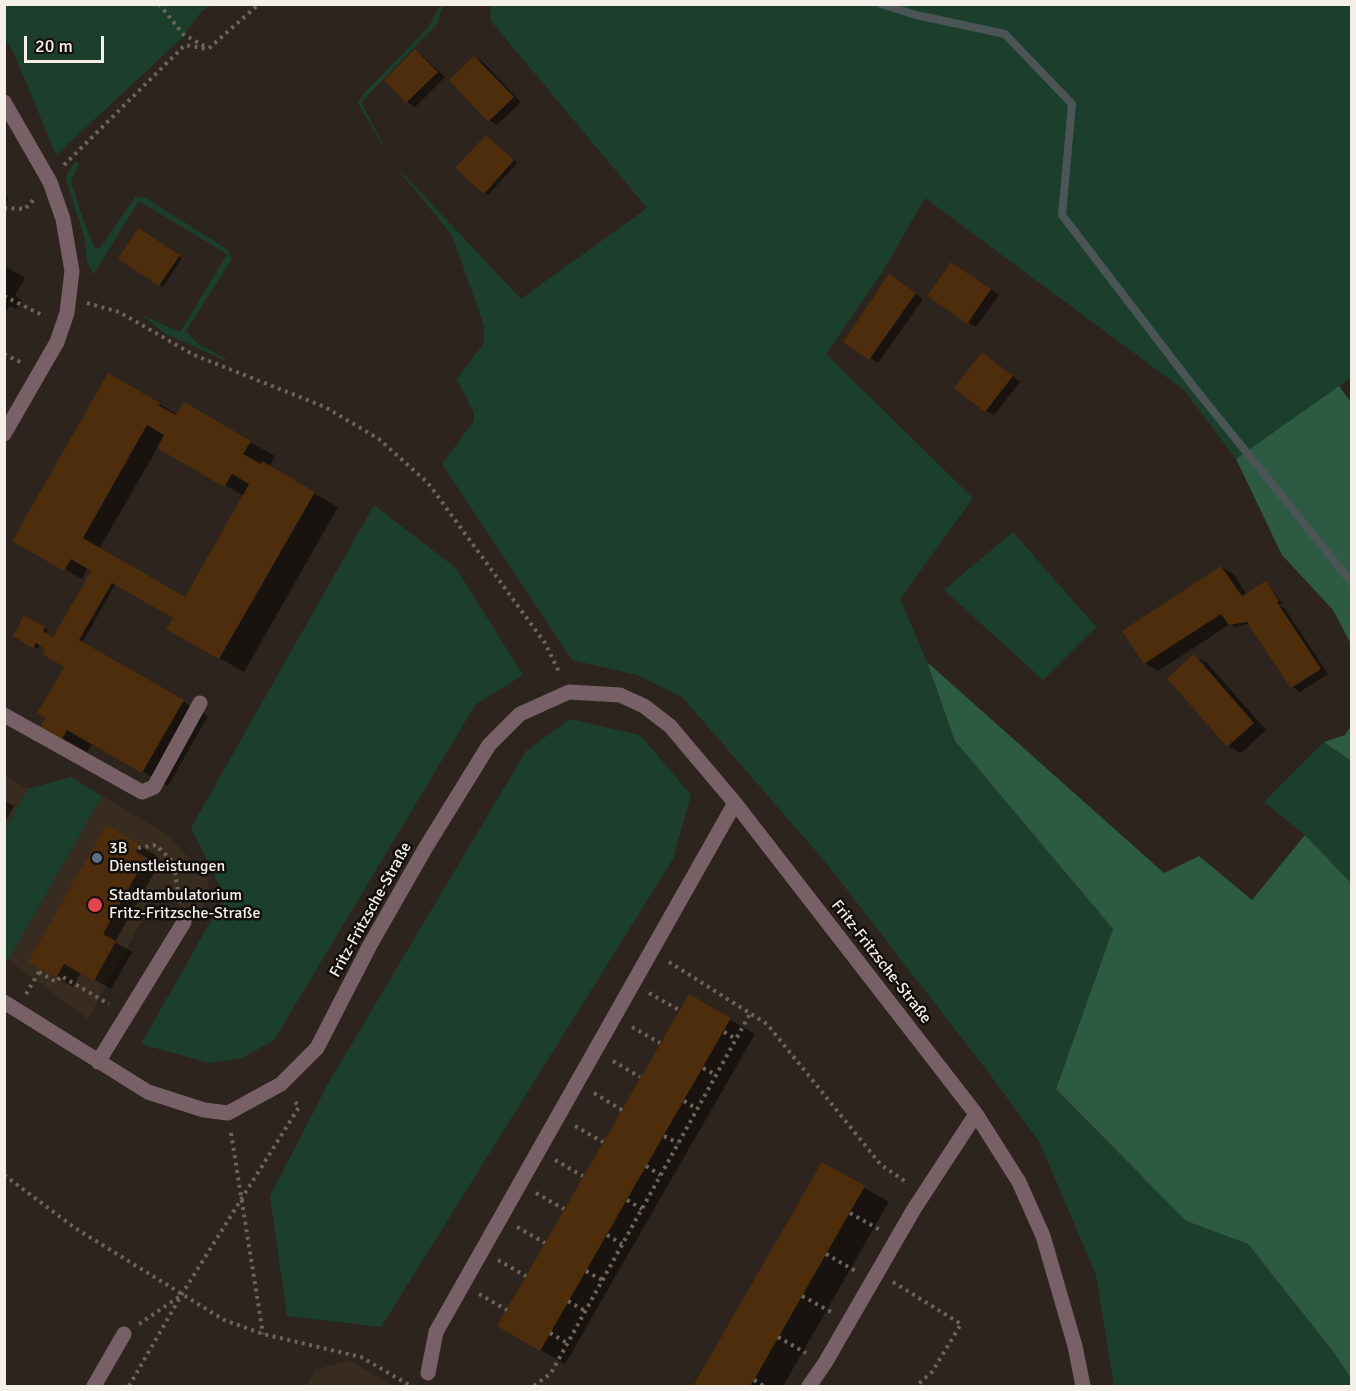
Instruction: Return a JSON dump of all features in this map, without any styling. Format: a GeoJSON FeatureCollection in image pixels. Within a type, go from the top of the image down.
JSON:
{"type":"FeatureCollection","features":[{"type":"Feature","properties":{"kind":"street"},"geometry":{"type":"LineString","coordinates":[[4,102],[50,182],[63,219],[72,271],[69,298],[57,342],[4,434]]}},
{"type":"Feature","properties":{"kind":"street","name":"Fritz-Fritzsche-Straße"},"geometry":{"type":"LineString","coordinates":[[228,1113],[281,1084],[317,1048],[375,935],[489,745],[520,714],[569,692],[620,695],[644,706],[670,726],[735,803],[976,1114],[1019,1182],[1043,1236],[1075,1346],[1083,1386]]}},
{"type":"Feature","properties":{"kind":"street"},"geometry":{"type":"LineString","coordinates":[[4,715],[142,792],[154,787],[200,703]]}},
{"type":"Feature","properties":{"kind":"street"},"geometry":{"type":"LineString","coordinates":[[428,1373],[436,1332],[735,803]]}},
{"type":"Feature","properties":{"kind":"street"},"geometry":{"type":"LineString","coordinates":[[98,1062],[184,922]]}},
{"type":"Feature","properties":{"kind":"street"},"geometry":{"type":"LineString","coordinates":[[4,1002],[148,1092],[204,1110],[228,1113]]}},
{"type":"Feature","properties":{"kind":"street"},"geometry":{"type":"LineString","coordinates":[[809,1386],[825,1363],[896,1239],[976,1114]]}},
{"type":"Feature","properties":{"kind":"street"},"geometry":{"type":"LineString","coordinates":[[94,1386],[124,1334]]}},
{"type":"Feature","properties":{"kind":"path"},"geometry":{"type":"LineString","coordinates":[[159,4],[183,34],[208,49]]}},
{"type":"Feature","properties":{"kind":"path"},"geometry":{"type":"LineString","coordinates":[[208,49],[259,4]]}},
{"type":"Feature","properties":{"kind":"path"},"geometry":{"type":"LineString","coordinates":[[4,208],[25,209],[69,159],[185,45],[208,49]]}},
{"type":"Feature","properties":{"kind":"path"},"geometry":{"type":"LineString","coordinates":[[4,296],[63,326]]}},
{"type":"Feature","properties":{"kind":"path"},"geometry":{"type":"LineString","coordinates":[[69,298],[118,312],[194,355],[326,407],[379,439],[428,483],[545,643],[569,692]]}},
{"type":"Feature","properties":{"kind":"path"},"geometry":{"type":"LineString","coordinates":[[138,848],[156,845],[173,862],[184,922]]}},
{"type":"Feature","properties":{"kind":"path"},"geometry":{"type":"LineString","coordinates":[[652,951],[751,1012],[766,1024],[881,1165],[925,1194]]}},
{"type":"Feature","properties":{"kind":"path"},"geometry":{"type":"LineString","coordinates":[[38,972],[56,981],[61,976],[91,994]]}},
{"type":"Feature","properties":{"kind":"path"},"geometry":{"type":"LineString","coordinates":[[633,984],[679,1011]]}},
{"type":"Feature","properties":{"kind":"path"},"geometry":{"type":"LineString","coordinates":[[534,1386],[550,1372],[567,1343],[751,1012]]}},
{"type":"Feature","properties":{"kind":"path"},"geometry":{"type":"LineString","coordinates":[[615,1017],[660,1043]]}},
{"type":"Feature","properties":{"kind":"path"},"geometry":{"type":"LineString","coordinates":[[724,1032],[736,1039]]}},
{"type":"Feature","properties":{"kind":"path"},"geometry":{"type":"LineString","coordinates":[[596,1052],[640,1077]]}},
{"type":"Feature","properties":{"kind":"path"},"geometry":{"type":"LineString","coordinates":[[703,1068],[716,1075]]}},
{"type":"Feature","properties":{"kind":"path"},"geometry":{"type":"LineString","coordinates":[[129,1386],[182,1294],[299,1107],[281,1084]]}},
{"type":"Feature","properties":{"kind":"path"},"geometry":{"type":"LineString","coordinates":[[577,1084],[622,1110]]}},
{"type":"Feature","properties":{"kind":"path"},"geometry":{"type":"LineString","coordinates":[[684,1101],[697,1109]]}},
{"type":"Feature","properties":{"kind":"path"},"geometry":{"type":"LineString","coordinates":[[228,1113],[263,1334]]}},
{"type":"Feature","properties":{"kind":"path"},"geometry":{"type":"LineString","coordinates":[[559,1116],[603,1142]]}},
{"type":"Feature","properties":{"kind":"path"},"geometry":{"type":"LineString","coordinates":[[664,1136],[678,1143]]}},
{"type":"Feature","properties":{"kind":"path"},"geometry":{"type":"LineString","coordinates":[[539,1151],[584,1176]]}},
{"type":"Feature","properties":{"kind":"path"},"geometry":{"type":"LineString","coordinates":[[646,1166],[660,1175]]}},
{"type":"Feature","properties":{"kind":"path"},"geometry":{"type":"LineString","coordinates":[[4,1175],[75,1228],[224,1320],[263,1334],[361,1357],[411,1386]]}},
{"type":"Feature","properties":{"kind":"path"},"geometry":{"type":"LineString","coordinates":[[520,1184],[564,1209]]}},
{"type":"Feature","properties":{"kind":"path"},"geometry":{"type":"LineString","coordinates":[[627,1200],[642,1209]]}},
{"type":"Feature","properties":{"kind":"path"},"geometry":{"type":"LineString","coordinates":[[850,1213],[896,1239]]}},
{"type":"Feature","properties":{"kind":"path"},"geometry":{"type":"LineString","coordinates":[[500,1217],[545,1243]]}},
{"type":"Feature","properties":{"kind":"path"},"geometry":{"type":"LineString","coordinates":[[607,1235],[622,1244]]}},
{"type":"Feature","properties":{"kind":"path"},"geometry":{"type":"LineString","coordinates":[[482,1251],[526,1276]]}},
{"type":"Feature","properties":{"kind":"path"},"geometry":{"type":"LineString","coordinates":[[826,1254],[875,1276],[961,1324],[932,1372],[916,1386]]}},
{"type":"Feature","properties":{"kind":"path"},"geometry":{"type":"LineString","coordinates":[[586,1271],[602,1280]]}},
{"type":"Feature","properties":{"kind":"path"},"geometry":{"type":"LineString","coordinates":[[463,1285],[507,1310]]}},
{"type":"Feature","properties":{"kind":"path"},"geometry":{"type":"LineString","coordinates":[[124,1334],[182,1294]]}},
{"type":"Feature","properties":{"kind":"path"},"geometry":{"type":"LineString","coordinates":[[802,1296],[849,1322]]}},
{"type":"Feature","properties":{"kind":"path"},"geometry":{"type":"LineString","coordinates":[[568,1301],[585,1311]]}},
{"type":"Feature","properties":{"kind":"path"},"geometry":{"type":"LineString","coordinates":[[550,1333],[567,1343]]}},
{"type":"Feature","properties":{"kind":"path"},"geometry":{"type":"LineString","coordinates":[[778,1337],[825,1363]]}},
{"type":"Feature","properties":{"kind":"path"},"geometry":{"type":"LineString","coordinates":[[754,1380],[764,1386]]}},
{"type":"Feature","properties":{"kind":"shaded area"},"geometry":{"type":"Polygon","coordinates":[[[5,776],[28,789],[5,828],[5,776]]]}},
{"type":"Feature","properties":{"kind":"shaded area","name":"Stadtambulatorium Fritz-Fritzsche-Straße"},"geometry":{"type":"Polygon","coordinates":[[[102,796],[167,834],[209,880],[202,917],[157,893],[88,1019],[8,960],[102,796]]]}},
{"type":"Feature","properties":{"kind":"shaded area"},"geometry":{"type":"Polygon","coordinates":[[[349,1360],[393,1386],[306,1386],[315,1370],[349,1360]]]}},
{"type":"Feature","properties":{"kind":"green space"},"geometry":{"type":"Polygon","coordinates":[[[4,5],[212,5],[202,11],[180,40],[56,155],[16,58],[5,38],[4,5]]]}},
{"type":"Feature","properties":{"kind":"green space"},"geometry":{"type":"Polygon","coordinates":[[[440,5],[443,5],[437,24],[361,102],[392,162],[358,103],[366,91],[428,28],[440,5]]]}},
{"type":"Feature","properties":{"kind":"green space"},"geometry":{"type":"Polygon","coordinates":[[[490,5],[1351,5],[1351,378],[1236,459],[1184,390],[925,198],[883,271],[826,354],[973,498],[900,599],[927,662],[955,741],[1113,929],[1056,1089],[1186,1221],[1248,1244],[1332,1350],[1351,1378],[1351,1386],[1114,1386],[1096,1275],[1040,1143],[827,864],[682,697],[637,675],[572,660],[442,464],[474,421],[474,413],[457,379],[484,343],[484,326],[452,235],[392,162],[521,299],[647,208],[491,21],[490,5]]]}},
{"type":"Feature","properties":{"kind":"green space"},"geometry":{"type":"Polygon","coordinates":[[[76,161],[79,164],[71,181],[84,223],[95,248],[100,248],[135,197],[146,198],[228,250],[232,259],[186,331],[198,344],[226,361],[164,333],[142,315],[180,332],[227,254],[139,201],[93,275],[87,261],[84,236],[66,180],[67,174],[76,161]]]}},
{"type":"Feature","properties":{"kind":"green space"},"geometry":{"type":"Polygon","coordinates":[[[1339,386],[1352,404],[1351,644],[1333,610],[1282,555],[1236,459],[1339,386]]]}},
{"type":"Feature","properties":{"kind":"green space"},"geometry":{"type":"Polygon","coordinates":[[[374,505],[456,568],[523,675],[475,705],[274,1040],[242,1058],[209,1063],[141,1044],[225,896],[191,828],[374,505]]]}},
{"type":"Feature","properties":{"kind":"green space"},"geometry":{"type":"Polygon","coordinates":[[[1013,532],[1096,627],[1043,680],[944,590],[1013,532]]]}},
{"type":"Feature","properties":{"kind":"green space"},"geometry":{"type":"Polygon","coordinates":[[[927,662],[1164,873],[1199,856],[1252,900],[1305,835],[1351,883],[1351,1378],[1332,1350],[1248,1244],[1186,1221],[1056,1089],[1113,929],[955,741],[927,662]]]}},
{"type":"Feature","properties":{"kind":"green space"},"geometry":{"type":"Polygon","coordinates":[[[570,719],[640,735],[691,795],[673,859],[381,1327],[287,1316],[270,1196],[329,1082],[526,751],[570,719]]]}},
{"type":"Feature","properties":{"kind":"green space"},"geometry":{"type":"Polygon","coordinates":[[[1351,726],[1351,761],[1324,742],[1345,735],[1351,726]]]}},
{"type":"Feature","properties":{"kind":"green space"},"geometry":{"type":"Polygon","coordinates":[[[1324,742],[1351,761],[1351,883],[1305,835],[1264,802],[1324,742]]]}},
{"type":"Feature","properties":{"kind":"green space"},"geometry":{"type":"Polygon","coordinates":[[[71,777],[102,796],[8,960],[4,958],[5,828],[28,789],[71,777]]]}},
{"type":"Feature","properties":{"kind":"building"},"geometry":{"type":"Polygon","coordinates":[[[415,49],[438,72],[406,103],[384,80],[415,49]]]}},
{"type":"Feature","properties":{"kind":"building"},"geometry":{"type":"Polygon","coordinates":[[[474,56],[514,97],[488,122],[449,80],[474,56]]]}},
{"type":"Feature","properties":{"kind":"building"},"geometry":{"type":"Polygon","coordinates":[[[486,135],[514,160],[484,194],[455,168],[486,135]]]}},
{"type":"Feature","properties":{"kind":"building"},"geometry":{"type":"Polygon","coordinates":[[[138,228],[180,255],[159,286],[118,259],[138,228]]]}},
{"type":"Feature","properties":{"kind":"building"},"geometry":{"type":"Polygon","coordinates":[[[951,262],[991,289],[967,324],[927,296],[951,262]]]}},
{"type":"Feature","properties":{"kind":"building"},"geometry":{"type":"Polygon","coordinates":[[[889,274],[916,293],[869,360],[843,342],[889,274]]]}},
{"type":"Feature","properties":{"kind":"building"},"geometry":{"type":"Polygon","coordinates":[[[982,352],[1013,376],[985,412],[954,388],[982,352]]]}},
{"type":"Feature","properties":{"kind":"building"},"geometry":{"type":"Polygon","coordinates":[[[108,373],[160,403],[159,406],[176,415],[184,402],[251,441],[243,454],[261,464],[262,461],[315,492],[219,659],[166,629],[173,618],[112,583],[79,640],[184,700],[142,773],[67,730],[62,739],[40,727],[46,718],[37,713],[64,667],[42,654],[45,649],[36,643],[33,648],[13,636],[24,615],[45,627],[43,631],[53,637],[91,571],[71,559],[64,571],[12,541],[108,373]],[[147,425],[83,538],[185,597],[249,484],[232,474],[224,487],[157,448],[164,435],[147,425]]]}},
{"type":"Feature","properties":{"kind":"building"},"geometry":{"type":"Polygon","coordinates":[[[1221,566],[1242,596],[1266,581],[1279,601],[1277,602],[1321,669],[1291,688],[1247,622],[1229,625],[1221,614],[1144,664],[1122,631],[1221,566]]]}},
{"type":"Feature","properties":{"kind":"building"},"geometry":{"type":"Polygon","coordinates":[[[1194,654],[1254,723],[1227,747],[1167,678],[1194,654]]]}},
{"type":"Feature","properties":{"kind":"building"},"geometry":{"type":"Polygon","coordinates":[[[106,825],[140,844],[135,853],[145,859],[103,934],[116,941],[94,981],[64,964],[56,978],[28,962],[106,825]]]}},
{"type":"Feature","properties":{"kind":"building"},"geometry":{"type":"Polygon","coordinates":[[[689,994],[731,1018],[540,1351],[497,1326],[689,994]]]}},
{"type":"Feature","properties":{"kind":"building"},"geometry":{"type":"Polygon","coordinates":[[[822,1162],[865,1186],[754,1380],[750,1386],[693,1386],[822,1162]]]}},
{"type":"Feature","properties":{"kind":"waterway"},"geometry":{"type":"LineString","coordinates":[[881,4],[916,15],[1005,34],[1072,104],[1062,215],[1193,386],[1352,583]]}},
{"type":"Feature","properties":{"kind":"place","name":"3B Dienstleistungen"},"geometry":{"type":"Point","coordinates":[97,858]}},
{"type":"Feature","properties":{"kind":"place","name":"Stadtambulatorium Fritz-Fritzsche-Straße"},"geometry":{"type":"Point","coordinates":[95,905]}}]}
